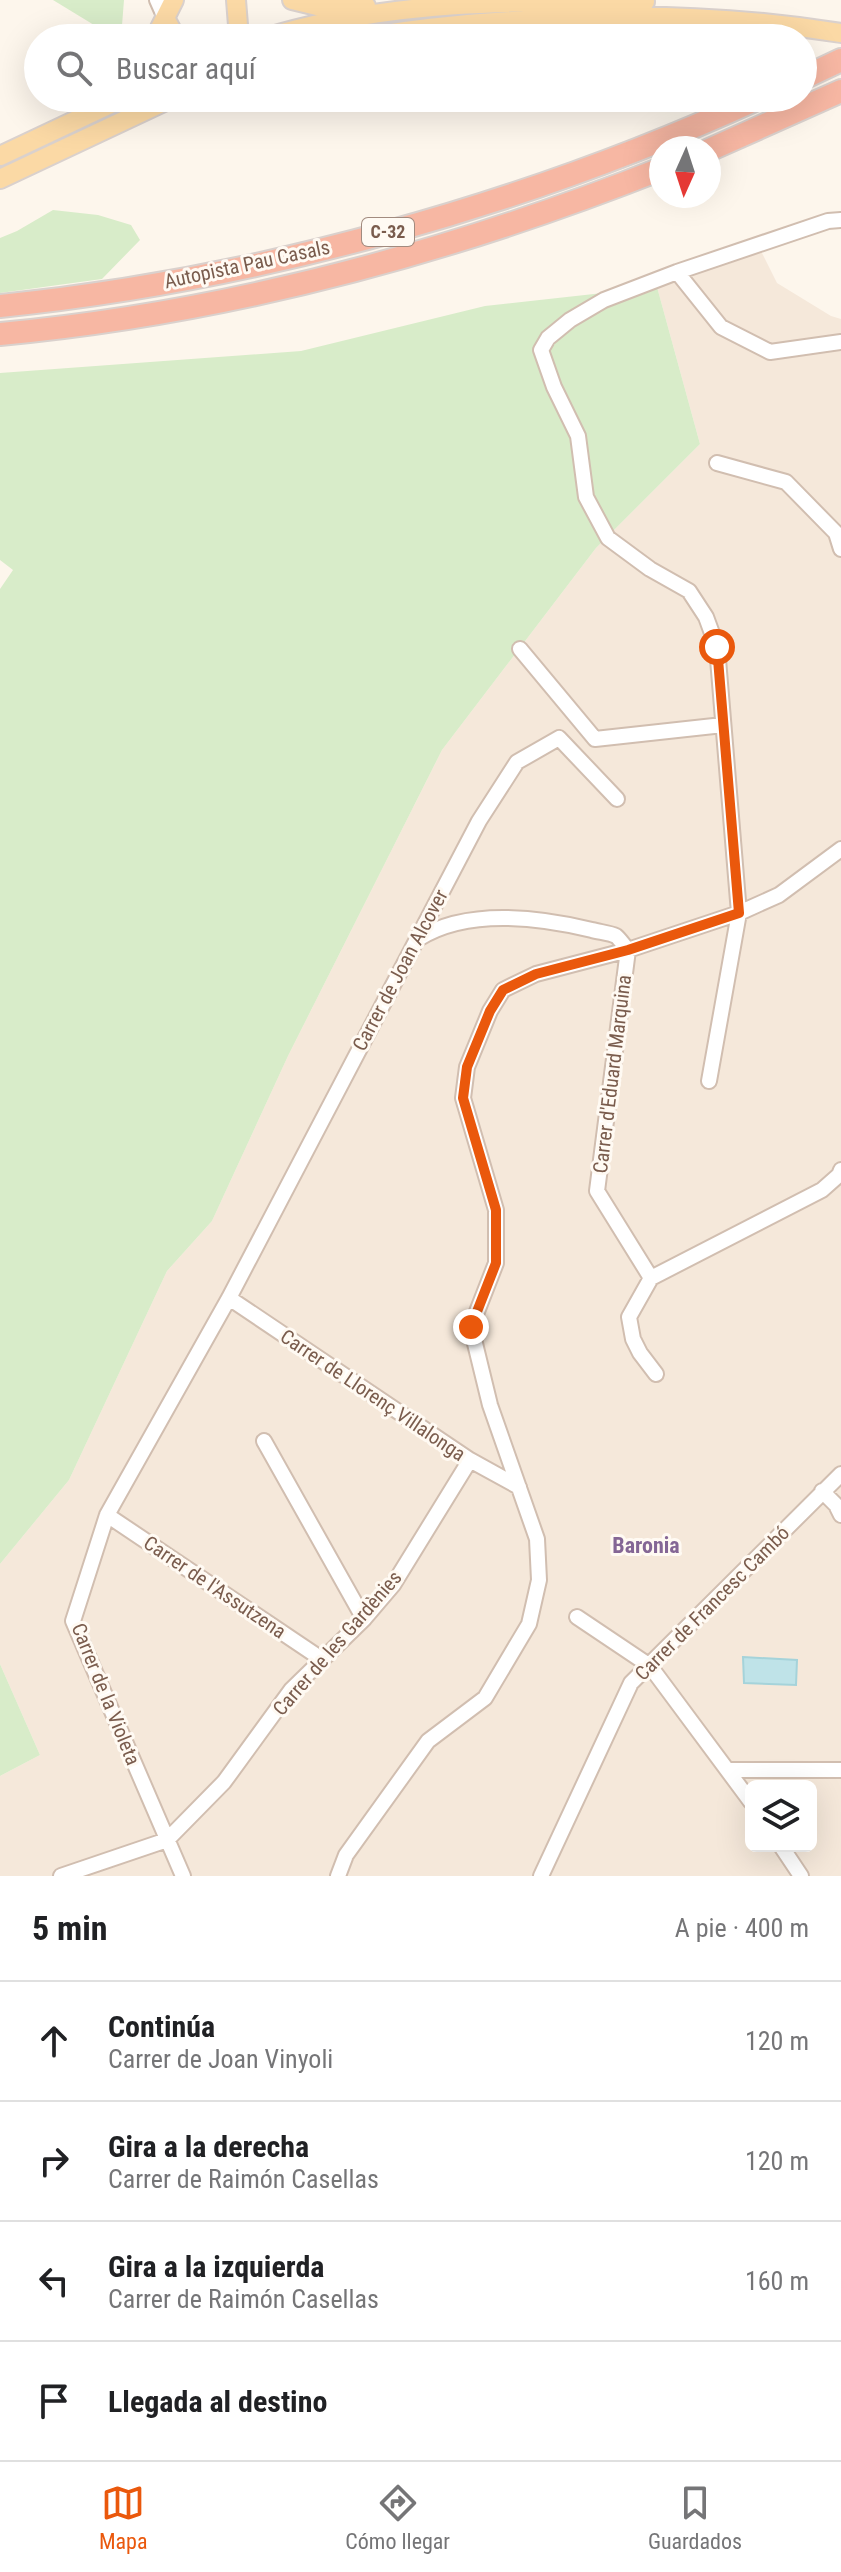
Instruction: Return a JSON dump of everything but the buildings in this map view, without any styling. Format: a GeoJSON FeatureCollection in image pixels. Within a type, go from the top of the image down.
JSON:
{"type":"FeatureCollection","features":[{"type":"Feature","properties":{"kind":"highway"},"geometry":{"type":"LineString","coordinates":[[817,71],[841,60]]}},
{"type":"Feature","properties":{"kind":"highway"},"geometry":{"type":"LineString","coordinates":[[817,102],[841,91]]}},
{"type":"Feature","properties":{"kind":"highway","name":"Autopista Pau Casals"},"geometry":{"type":"LineString","coordinates":[[0,306],[115,291],[232,270],[369,237],[439,218],[612,160],[729,112]]}},
{"type":"Feature","properties":{"kind":"highway"},"geometry":{"type":"LineString","coordinates":[[721,145],[794,112]]}},
{"type":"Feature","properties":{"kind":"highway","name":"Autopista Pau Casals"},"geometry":{"type":"LineString","coordinates":[[0,334],[130,316],[321,277],[493,229],[649,174]]}},
{"type":"Feature","properties":{"kind":"main road"},"geometry":{"type":"LineString","coordinates":[[162,24],[174,0]]}},
{"type":"Feature","properties":{"kind":"main road"},"geometry":{"type":"LineString","coordinates":[[236,0],[238,24]]}},
{"type":"Feature","properties":{"kind":"main road"},"geometry":{"type":"LineString","coordinates":[[292,0],[317,6],[373,6],[425,0]]}},
{"type":"Feature","properties":{"kind":"main road"},"geometry":{"type":"LineString","coordinates":[[319,24],[435,6],[636,1],[804,24]]}},
{"type":"Feature","properties":{"kind":"main road"},"geometry":{"type":"LineString","coordinates":[[469,24],[647,15],[841,24]]}},
{"type":"Feature","properties":{"kind":"main road"},"geometry":{"type":"LineString","coordinates":[[165,18],[168,24]]}},
{"type":"Feature","properties":{"kind":"main road"},"geometry":{"type":"LineString","coordinates":[[817,27],[841,33]]}},
{"type":"Feature","properties":{"kind":"main road"},"geometry":{"type":"LineString","coordinates":[[0,156],[92,112]]}},
{"type":"Feature","properties":{"kind":"main road"},"geometry":{"type":"LineString","coordinates":[[78,143],[99,123],[119,112]]}},
{"type":"Feature","properties":{"kind":"main road"},"geometry":{"type":"LineString","coordinates":[[0,179],[143,112]]}},
{"type":"Feature","properties":{"kind":"street"},"geometry":{"type":"LineString","coordinates":[[157,0],[165,18]]}},
{"type":"Feature","properties":{"kind":"street"},"geometry":{"type":"LineString","coordinates":[[709,1081],[739,913],[717,647],[706,617],[689,591],[650,569],[608,538],[586,497],[578,436],[554,387],[541,350],[548,338],[570,320],[604,300],[804,229],[841,220]]}},
{"type":"Feature","properties":{"kind":"street"},"geometry":{"type":"LineString","coordinates":[[677,272],[721,327],[770,352],[841,342]]}},
{"type":"Feature","properties":{"kind":"street"},"geometry":{"type":"LineString","coordinates":[[717,463],[786,482],[836,533],[841,549]]}},
{"type":"Feature","properties":{"kind":"street"},"geometry":{"type":"LineString","coordinates":[[520,649],[595,739],[723,725]]}},
{"type":"Feature","properties":{"kind":"street","name":"Carrer de Joan Alcover"},"geometry":{"type":"LineString","coordinates":[[229,1298],[479,821],[517,762],[559,738],[617,799]]}},
{"type":"Feature","properties":{"kind":"street"},"geometry":{"type":"LineString","coordinates":[[338,1876],[346,1855],[428,1741],[485,1698],[529,1624],[539,1580],[537,1539],[490,1405],[471,1327],[496,1263],[496,1210],[463,1098],[467,1067],[490,1011],[503,990],[536,974],[628,950],[739,913],[779,895],[841,849]]}},
{"type":"Feature","properties":{"kind":"street"},"geometry":{"type":"LineString","coordinates":[[415,942],[434,929],[480,920],[527,919],[617,937],[628,950]]}},
{"type":"Feature","properties":{"kind":"street","name":"Carrer d'Eduard Marquina"},"geometry":{"type":"LineString","coordinates":[[628,950],[597,1191],[651,1278]]}},
{"type":"Feature","properties":{"kind":"street"},"geometry":{"type":"LineString","coordinates":[[656,1374],[633,1339],[629,1317],[651,1278],[822,1190],[841,1170]]}},
{"type":"Feature","properties":{"kind":"street","name":"Carrer de Llorenç Villalonga"},"geometry":{"type":"LineString","coordinates":[[229,1298],[470,1460],[519,1487]]}},
{"type":"Feature","properties":{"kind":"street","name":"Carrer de la Violeta"},"geometry":{"type":"LineString","coordinates":[[183,1876],[73,1621],[107,1515],[229,1298]]}},
{"type":"Feature","properties":{"kind":"street"},"geometry":{"type":"LineString","coordinates":[[264,1441],[364,1619]]}},
{"type":"Feature","properties":{"kind":"street","name":"Carrer de les Gardènies"},"geometry":{"type":"LineString","coordinates":[[61,1876],[167,1840],[224,1782],[291,1690],[364,1619],[393,1585],[470,1460]]}},
{"type":"Feature","properties":{"kind":"street","name":"Carrer de Francesc Cambó"},"geometry":{"type":"LineString","coordinates":[[541,1876],[631,1683],[841,1474]]}},
{"type":"Feature","properties":{"kind":"street"},"geometry":{"type":"LineString","coordinates":[[822,1491],[841,1515]]}},
{"type":"Feature","properties":{"kind":"street","name":"Carrer de l'Assutzena"},"geometry":{"type":"LineString","coordinates":[[107,1515],[323,1660]]}},
{"type":"Feature","properties":{"kind":"street"},"geometry":{"type":"LineString","coordinates":[[577,1617],[650,1666],[745,1793]]}},
{"type":"Feature","properties":{"kind":"street"},"geometry":{"type":"LineString","coordinates":[[730,1770],[841,1770]]}},
{"type":"Feature","properties":{"kind":"street"},"geometry":{"type":"LineString","coordinates":[[785,1852],[801,1876]]}},
{"type":"Feature","properties":{"kind":"shaded area"},"geometry":{"type":"Polygon","coordinates":[[[761,251],[777,283],[841,319],[841,1876],[0,1876],[0,1776],[40,1755],[0,1664],[0,1564],[69,1480],[167,1271],[212,1221],[288,1056],[442,750],[596,548],[700,444],[657,287],[761,251]]]}},
{"type":"Feature","properties":{"kind":"green space"},"geometry":{"type":"Polygon","coordinates":[[[53,0],[124,0],[122,24],[92,24],[53,0]]]}},
{"type":"Feature","properties":{"kind":"green space"},"geometry":{"type":"Polygon","coordinates":[[[53,210],[98,215],[131,225],[140,240],[102,279],[0,293],[0,238],[53,210]]]}},
{"type":"Feature","properties":{"kind":"green space"},"geometry":{"type":"Polygon","coordinates":[[[657,287],[700,444],[596,548],[442,750],[288,1056],[212,1221],[167,1271],[69,1480],[0,1564],[0,589],[13,570],[0,560],[0,373],[301,351],[485,306],[657,287]]]}},
{"type":"Feature","properties":{"kind":"green space"},"geometry":{"type":"Polygon","coordinates":[[[0,1664],[40,1755],[0,1776],[0,1664]]]}},
{"type":"Feature","properties":{"kind":"water"},"geometry":{"type":"Polygon","coordinates":[[[743,1657],[797,1660],[796,1685],[744,1683],[743,1657]]]}},
{"type":"Feature","properties":{"kind":"district","name":"Baronia"},"geometry":{"type":"Point","coordinates":[646,1545]}},
{"type":"Feature","properties":{"kind":"route"},"geometry":{"type":"LineString","coordinates":[[471,1327],[496,1263],[496,1210],[463,1098],[467,1067],[490,1011],[503,990],[536,974],[628,950],[739,913],[717,647]]}}]}
